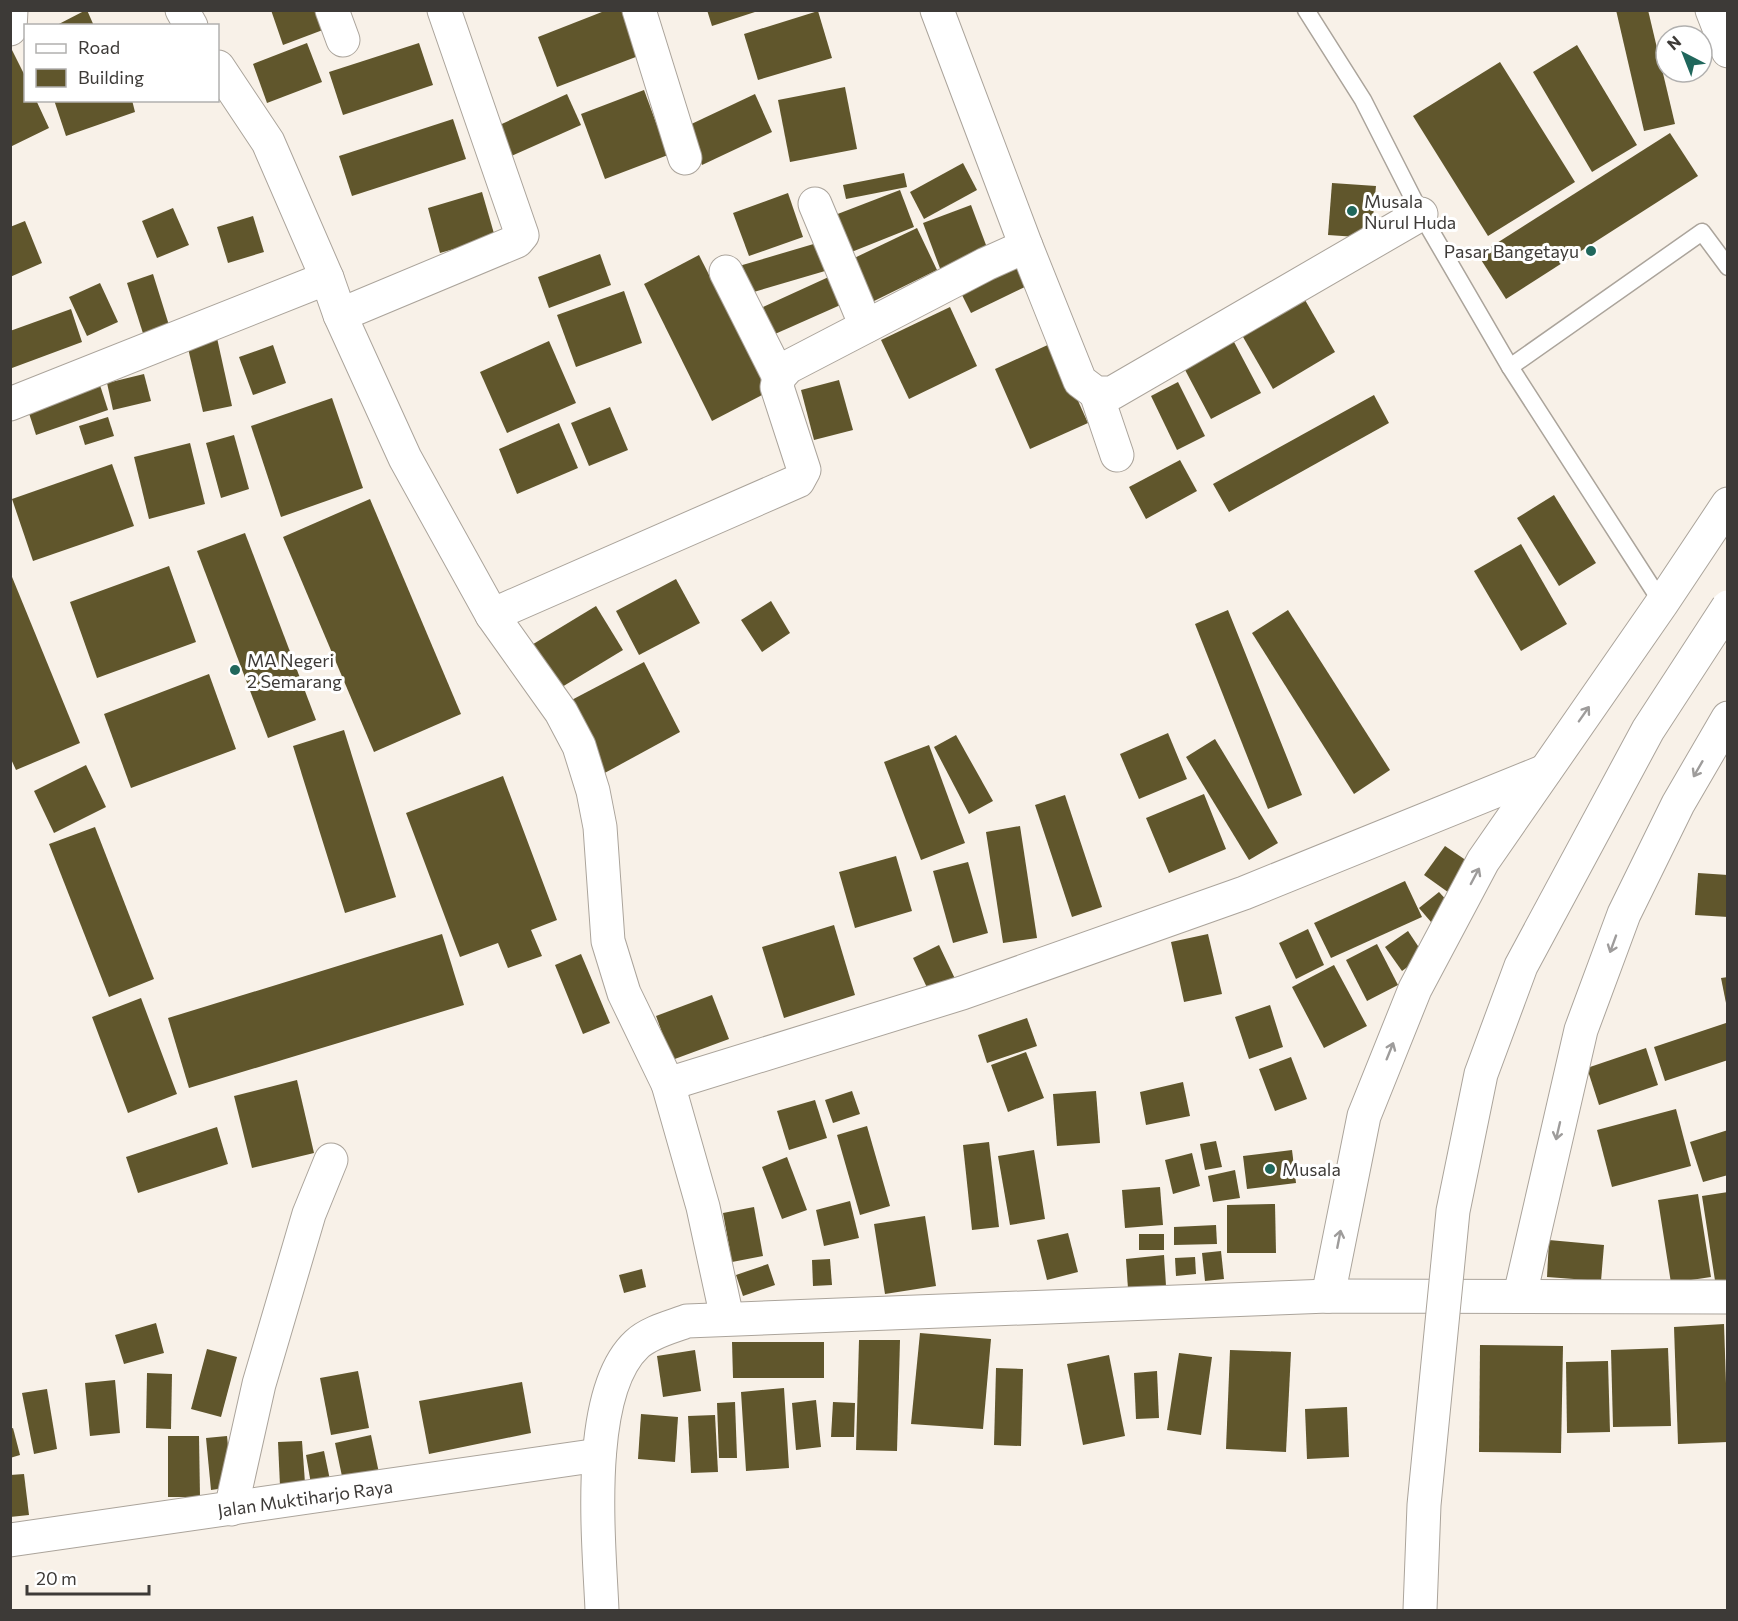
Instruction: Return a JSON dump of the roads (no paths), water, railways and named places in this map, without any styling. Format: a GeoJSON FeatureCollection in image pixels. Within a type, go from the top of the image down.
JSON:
{"type":"FeatureCollection","features":[{"type":"Feature","properties":{"kind":"street"},"geometry":{"type":"LineString","coordinates":[[10,29],[11,10]]}},
{"type":"Feature","properties":{"kind":"street"},"geometry":{"type":"LineString","coordinates":[[182,10],[190,24]]}},
{"type":"Feature","properties":{"kind":"street"},"geometry":{"type":"LineString","coordinates":[[340,315],[517,241],[522,235],[444,10]]}},
{"type":"Feature","properties":{"kind":"street"},"geometry":{"type":"LineString","coordinates":[[639,10],[686,158]]}},
{"type":"Feature","properties":{"kind":"street"},"geometry":{"type":"LineString","coordinates":[[937,10],[1026,246],[1080,381],[1096,393],[1117,456]]}},
{"type":"Feature","properties":{"kind":"street"},"geometry":{"type":"LineString","coordinates":[[1712,10],[1728,51]]}},
{"type":"Feature","properties":{"kind":"street"},"geometry":{"type":"LineString","coordinates":[[219,68],[268,142],[327,278],[340,315],[405,458],[492,615],[561,712],[579,746],[593,791],[600,827],[608,941],[624,993],[668,1084],[703,1208],[727,1318]]}},
{"type":"Feature","properties":{"kind":"street"},"geometry":{"type":"LineString","coordinates":[[815,204],[866,326]]}},
{"type":"Feature","properties":{"kind":"street"},"geometry":{"type":"LineString","coordinates":[[1096,393],[1112,393],[1421,214]]}},
{"type":"Feature","properties":{"kind":"street"},"geometry":{"type":"LineString","coordinates":[[492,615],[798,481],[804,471],[777,387],[779,377],[788,367],[1026,246]]}},
{"type":"Feature","properties":{"kind":"street"},"geometry":{"type":"LineString","coordinates":[[726,272],[779,377]]}},
{"type":"Feature","properties":{"kind":"street"},"geometry":{"type":"LineString","coordinates":[[10,404],[327,278]]}},
{"type":"Feature","properties":{"kind":"street"},"geometry":{"type":"LineString","coordinates":[[1328,1296],[1364,1116],[1415,989],[1484,861],[1728,504]]}},
{"type":"Feature","properties":{"kind":"street"},"geometry":{"type":"LineString","coordinates":[[1420,1611],[1424,1505],[1453,1211],[1481,1074],[1521,966],[1648,730],[1728,607]]}},
{"type":"Feature","properties":{"kind":"street"},"geometry":{"type":"LineString","coordinates":[[1520,1295],[1585,1019],[1624,914],[1678,804],[1728,718]]}},
{"type":"Feature","properties":{"kind":"street"},"geometry":{"type":"LineString","coordinates":[[668,1084],[963,993],[1232,897],[1545,771]]}},
{"type":"Feature","properties":{"kind":"street"},"geometry":{"type":"LineString","coordinates":[[231,1509],[259,1384],[309,1214],[331,1160]]}},
{"type":"Feature","properties":{"kind":"street"},"geometry":{"type":"LineString","coordinates":[[602,1611],[599,1455],[612,1382],[618,1367],[638,1342],[687,1321],[1328,1296],[1728,1297]]}},
{"type":"Feature","properties":{"kind":"street","name":"Jalan Muktiharjo Raya"},"geometry":{"type":"LineString","coordinates":[[10,1540],[599,1455]]}},
{"type":"Feature","properties":{"kind":"lane"},"geometry":{"type":"LineString","coordinates":[[1306,10],[1363,100],[1421,214],[1510,367],[1662,603]]}},
{"type":"Feature","properties":{"kind":"lane"},"geometry":{"type":"LineString","coordinates":[[1510,367],[1702,232],[1728,267]]}},
{"type":"Feature","properties":{"kind":"place","name":"Musala Nurul Huda"},"geometry":{"type":"Point","coordinates":[1352,211]}},
{"type":"Feature","properties":{"kind":"place","name":"Pasar Bangetayu"},"geometry":{"type":"Point","coordinates":[1591,251]}},
{"type":"Feature","properties":{"kind":"place","name":"MA Negeri 2 Semarang"},"geometry":{"type":"Point","coordinates":[235,670]}},
{"type":"Feature","properties":{"kind":"place","name":"Musala"},"geometry":{"type":"Point","coordinates":[1270,1169]}}]}
